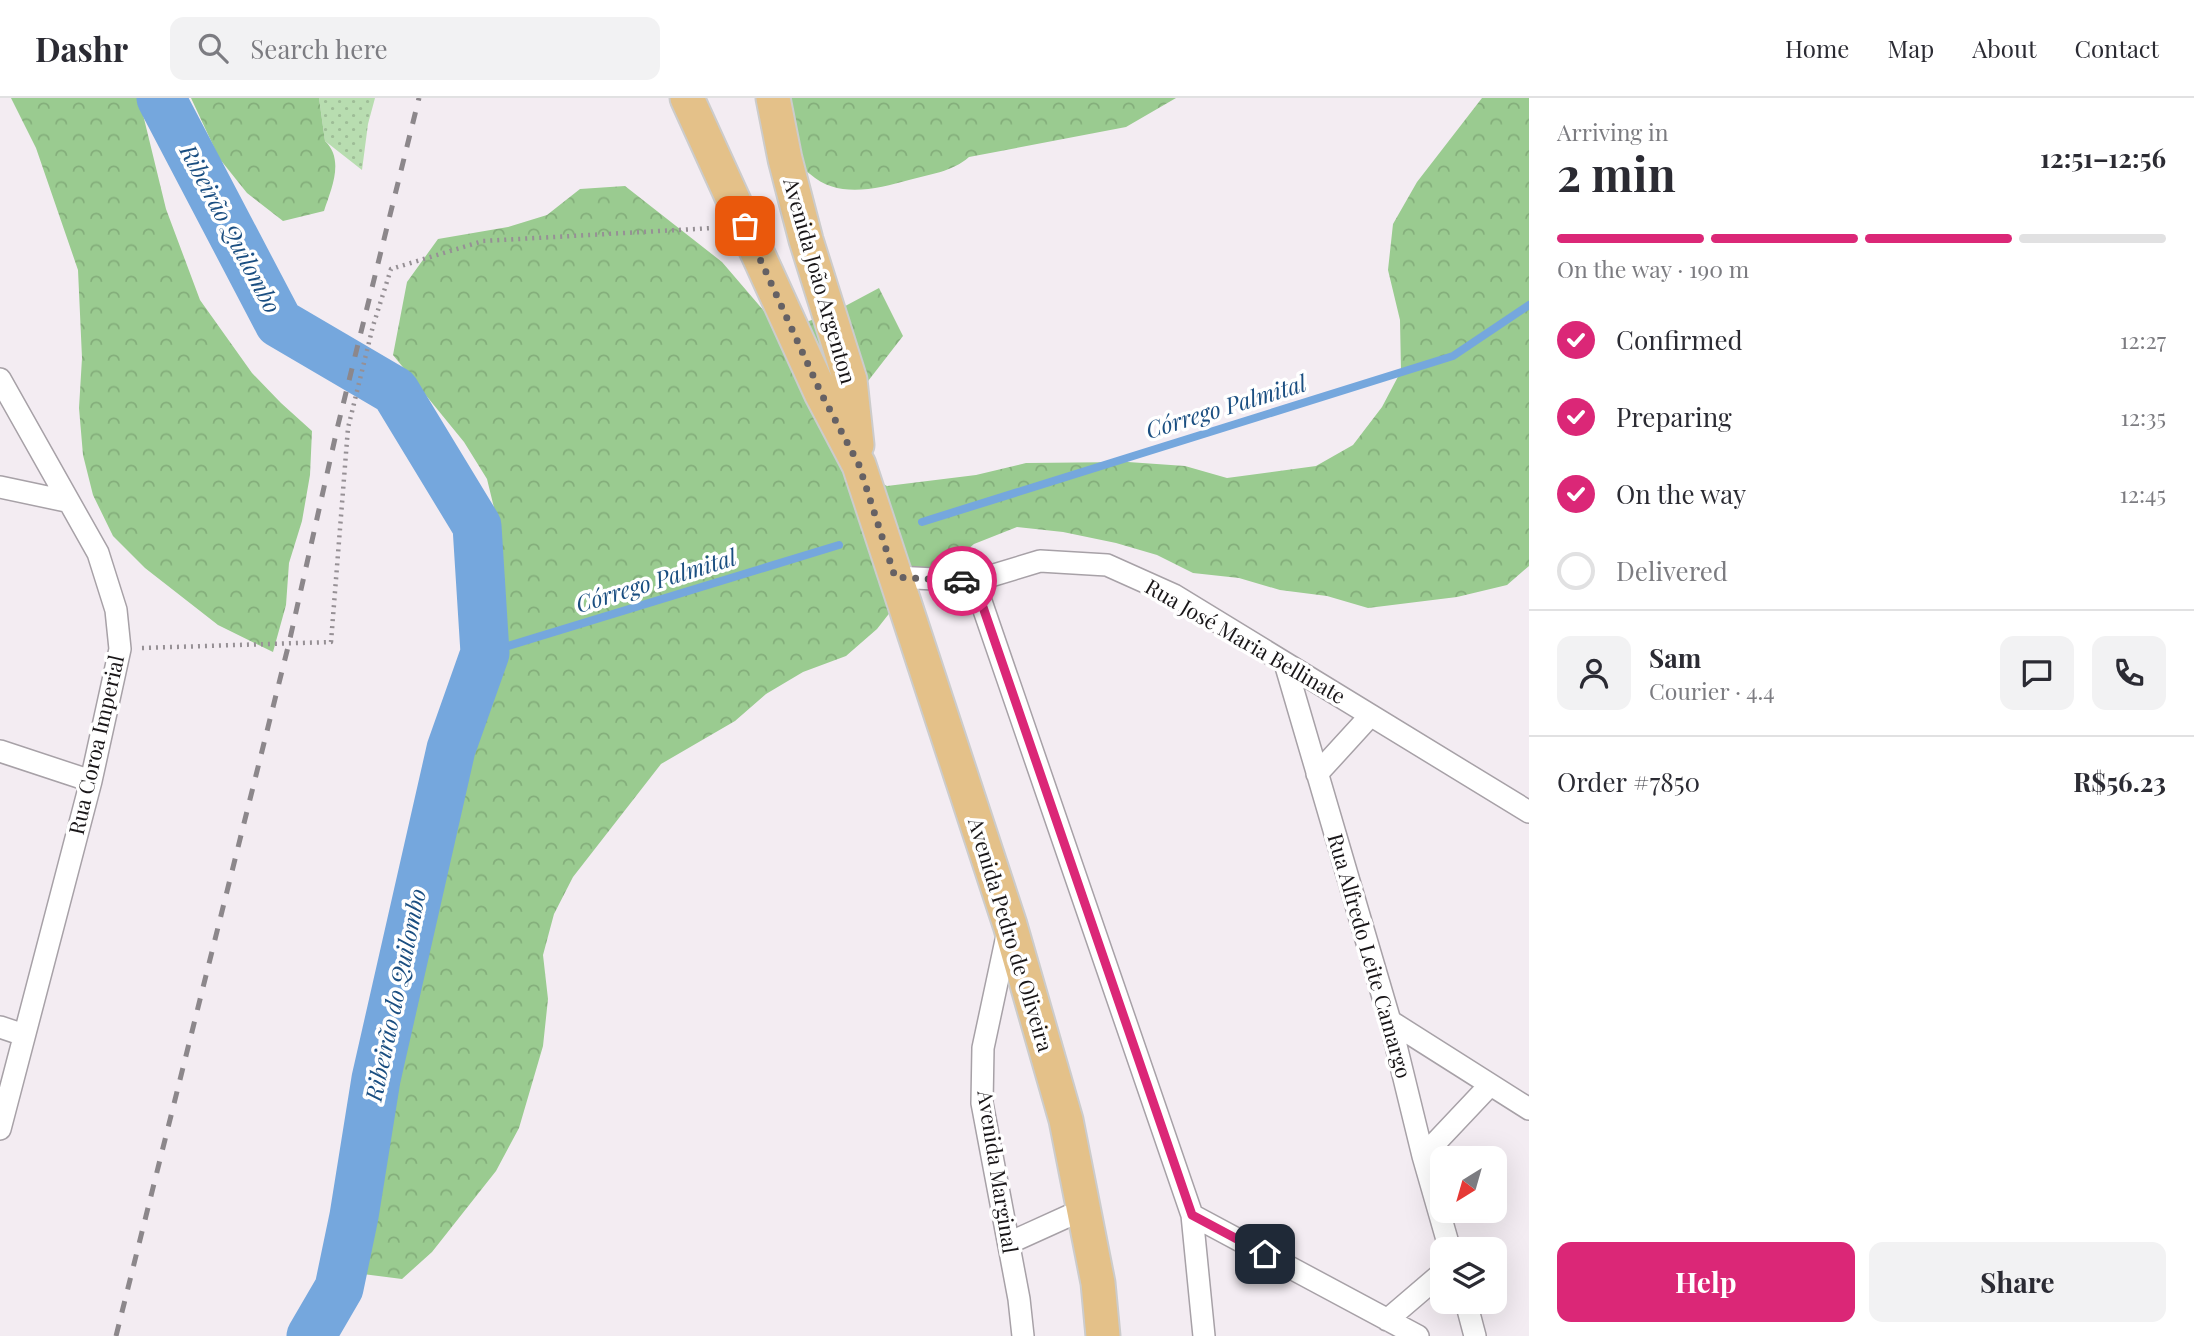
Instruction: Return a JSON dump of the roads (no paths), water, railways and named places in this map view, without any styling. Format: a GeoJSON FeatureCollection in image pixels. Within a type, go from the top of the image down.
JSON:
{"type":"FeatureCollection","features":[{"type":"Feature","properties":{"kind":"main road","name":"Avenida João Argenton"},"geometry":{"type":"LineString","coordinates":[[687,98],[821,393],[859,465],[880,532]]}},
{"type":"Feature","properties":{"kind":"main road","name":"Avenida João Argenton"},"geometry":{"type":"LineString","coordinates":[[773,98],[785,159],[803,226],[850,380],[859,465]]}},
{"type":"Feature","properties":{"kind":"main road","name":"Avenida Pedro de Oliveira"},"geometry":{"type":"LineString","coordinates":[[880,532],[1010,925],[1066,1120],[1098,1283],[1103,1336]]}},
{"type":"Feature","properties":{"kind":"street","name":"Rua Coroa Imperial"},"geometry":{"type":"LineString","coordinates":[[0,379],[66,501],[98,553],[117,610],[120,649],[90,781],[0,1129]]}},
{"type":"Feature","properties":{"kind":"street"},"geometry":{"type":"LineString","coordinates":[[0,487],[66,501]]}},
{"type":"Feature","properties":{"kind":"street","name":"Rua José Maria Bellinate"},"geometry":{"type":"LineString","coordinates":[[895,577],[974,581],[1040,561],[1107,565],[1174,595],[1529,812]]}},
{"type":"Feature","properties":{"kind":"street"},"geometry":{"type":"LineString","coordinates":[[974,581],[1192,1215],[1204,1336]]}},
{"type":"Feature","properties":{"kind":"street","name":"Rua Alfredo Leite Camargo"},"geometry":{"type":"LineString","coordinates":[[1284,663],[1390,1021],[1446,1237]]}},
{"type":"Feature","properties":{"kind":"street"},"geometry":{"type":"LineString","coordinates":[[1317,774],[1370,716]]}},
{"type":"Feature","properties":{"kind":"street"},"geometry":{"type":"LineString","coordinates":[[0,751],[90,781]]}},
{"type":"Feature","properties":{"kind":"street","name":"Avenida Marginal"},"geometry":{"type":"LineString","coordinates":[[1010,925],[983,1048],[982,1103],[1009,1243],[1023,1336]]}},
{"type":"Feature","properties":{"kind":"street"},"geometry":{"type":"LineString","coordinates":[[1390,1021],[1529,1108]]}},
{"type":"Feature","properties":{"kind":"street"},"geometry":{"type":"LineString","coordinates":[[0,1027],[24,1035]]}},
{"type":"Feature","properties":{"kind":"street"},"geometry":{"type":"LineString","coordinates":[[1423,1156],[1490,1085]]}},
{"type":"Feature","properties":{"kind":"street"},"geometry":{"type":"LineString","coordinates":[[1009,1243],[1084,1209]]}},
{"type":"Feature","properties":{"kind":"street"},"geometry":{"type":"LineString","coordinates":[[1192,1215],[1418,1336]]}},
{"type":"Feature","properties":{"kind":"street"},"geometry":{"type":"LineString","coordinates":[[1387,1320],[1430,1283]]}},
{"type":"Feature","properties":{"kind":"street"},"geometry":{"type":"LineString","coordinates":[[1469,1314],[1475,1336]]}},
{"type":"Feature","properties":{"kind":"waterway","name":"Ribeirão do Quilombo"},"geometry":{"type":"LineString","coordinates":[[161,98],[279,323],[395,391],[477,526],[485,653],[451,749],[376,1079],[354,1216],[339,1288],[311,1336]]}},
{"type":"Feature","properties":{"kind":"waterway","name":"Córrego Palmital"},"geometry":{"type":"LineString","coordinates":[[922,522],[1453,356],[1529,305]]}},
{"type":"Feature","properties":{"kind":"waterway","name":"Córrego Palmital"},"geometry":{"type":"LineString","coordinates":[[485,653],[839,545]]}},
{"type":"Feature","properties":{"kind":"railway"},"geometry":{"type":"LineString","coordinates":[[116,1336],[289,643],[338,425],[419,98]]}},
{"type":"Feature","properties":{"kind":"water label","name":"Ribeirão Quilombo"},"geometry":{"type":"Point","coordinates":[230,229]}}]}
